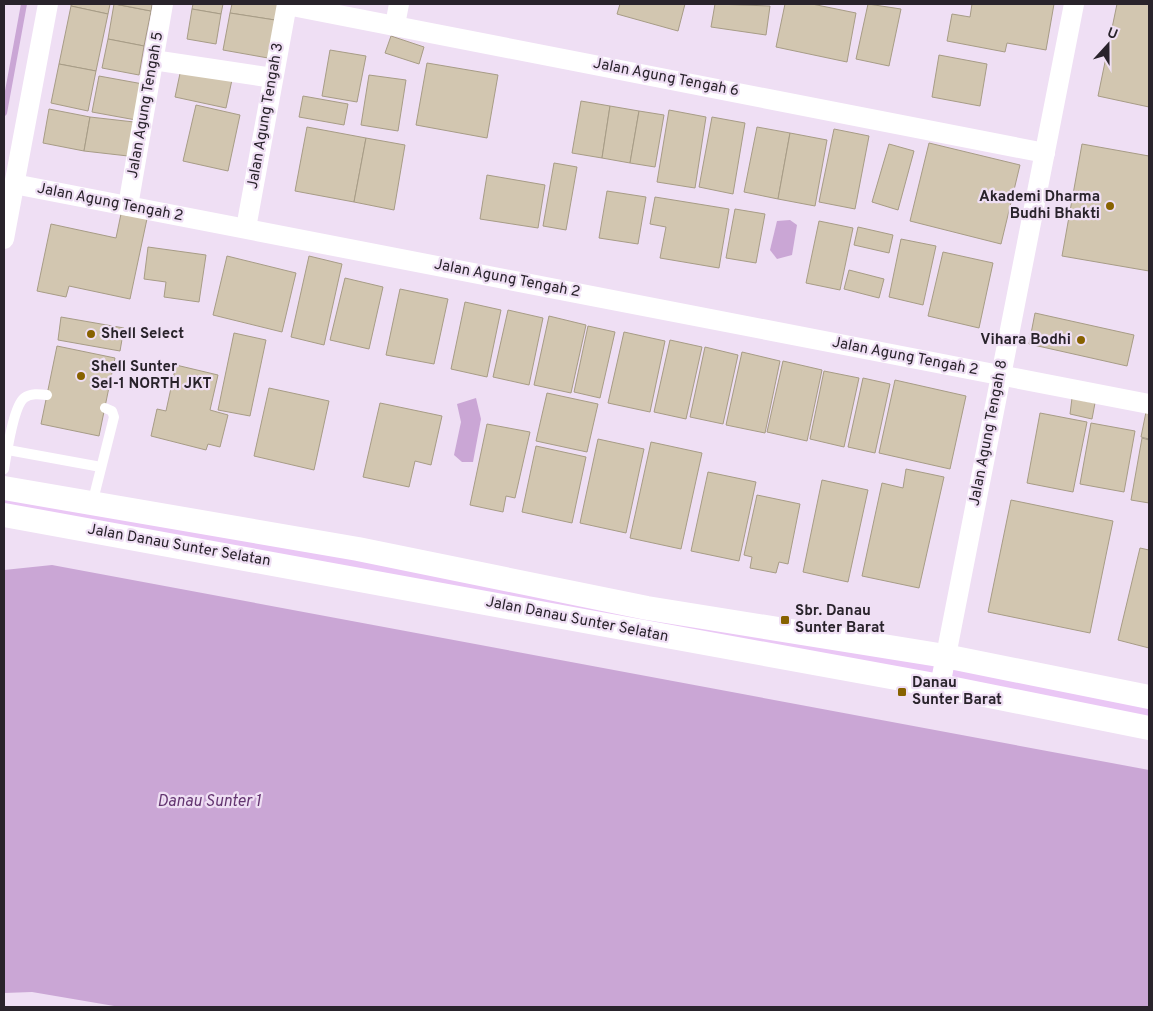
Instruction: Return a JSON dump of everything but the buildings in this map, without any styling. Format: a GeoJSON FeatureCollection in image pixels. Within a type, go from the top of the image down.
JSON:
{"type":"FeatureCollection","features":[{"type":"Feature","properties":{"kind":"street"},"geometry":{"type":"LineString","coordinates":[[4,239],[48,4]]}},
{"type":"Feature","properties":{"kind":"street","name":"Jalan Agung Tengah 5"},"geometry":{"type":"LineString","coordinates":[[128,206],[163,4]]}},
{"type":"Feature","properties":{"kind":"street"},"geometry":{"type":"LineString","coordinates":[[395,25],[399,4]]}},
{"type":"Feature","properties":{"kind":"street","name":"Jalan Agung Tengah 8"},"geometry":{"type":"LineString","coordinates":[[940,686],[1074,4]]}},
{"type":"Feature","properties":{"kind":"street","name":"Jalan Agung Tengah 6"},"geometry":{"type":"LineString","coordinates":[[287,5],[1045,152]]}},
{"type":"Feature","properties":{"kind":"street","name":"Jalan Agung Tengah 3"},"geometry":{"type":"LineString","coordinates":[[246,228],[287,5]]}},
{"type":"Feature","properties":{"kind":"street"},"geometry":{"type":"LineString","coordinates":[[153,60],[273,78]]}},
{"type":"Feature","properties":{"kind":"street","name":"Jalan Agung Tengah 2"},"geometry":{"type":"LineString","coordinates":[[14,184],[1149,404]]}},
{"type":"Feature","properties":{"kind":"street","name":"Jalan Danau Sunter Selatan"},"geometry":{"type":"LineString","coordinates":[[4,488],[358,549],[647,608],[945,656],[1149,697]]}},
{"type":"Feature","properties":{"kind":"street","name":"Jalan Danau Sunter Selatan"},"geometry":{"type":"LineString","coordinates":[[4,515],[940,686],[1149,728]]}},
{"type":"Feature","properties":{"kind":"lane"},"geometry":{"type":"LineString","coordinates":[[4,469],[17,411],[23,398],[33,394],[47,395]]}},
{"type":"Feature","properties":{"kind":"lane"},"geometry":{"type":"LineString","coordinates":[[92,504],[114,417],[112,411],[105,408]]}},
{"type":"Feature","properties":{"kind":"lane"},"geometry":{"type":"LineString","coordinates":[[8,450],[101,467]]}},
{"type":"Feature","properties":{"kind":"shaded area"},"geometry":{"type":"Polygon","coordinates":[[[790,220],[797,225],[792,255],[777,259],[770,250],[777,221],[790,220]]]}},
{"type":"Feature","properties":{"kind":"shaded area"},"geometry":{"type":"Polygon","coordinates":[[[476,398],[481,419],[473,462],[462,462],[454,455],[461,422],[457,404],[476,398]]]}},
{"type":"Feature","properties":{"kind":"shaded area"},"geometry":{"type":"Polygon","coordinates":[[[4,488],[1149,697],[1149,728],[4,515],[4,488]]]}},
{"type":"Feature","properties":{"kind":"shaded area","name":"Danau Sunter 1"},"geometry":{"type":"Polygon","coordinates":[[[52,565],[1149,770],[1149,1007],[120,1007],[32,992],[4,993],[4,570],[52,565]]]}},
{"type":"Feature","properties":{"kind":"waterway"},"geometry":{"type":"LineString","coordinates":[[4,113],[24,4]]}},
{"type":"Feature","properties":{"kind":"place","name":"Akademi Dharma Budhi Bhakti"},"geometry":{"type":"Point","coordinates":[1110,206]}},
{"type":"Feature","properties":{"kind":"place","name":"Shell Select"},"geometry":{"type":"Point","coordinates":[91,334]}},
{"type":"Feature","properties":{"kind":"place","name":"Vihara Bodhi"},"geometry":{"type":"Point","coordinates":[1081,340]}},
{"type":"Feature","properties":{"kind":"place","name":"Shell Sunter Sel-1 NORTH JKT"},"geometry":{"type":"Point","coordinates":[81,376]}},
{"type":"Feature","properties":{"kind":"place","name":"Sbr. Danau Sunter Barat"},"geometry":{"type":"Point","coordinates":[785,620]}},
{"type":"Feature","properties":{"kind":"place","name":"Danau Sunter Barat"},"geometry":{"type":"Point","coordinates":[902,692]}}]}
